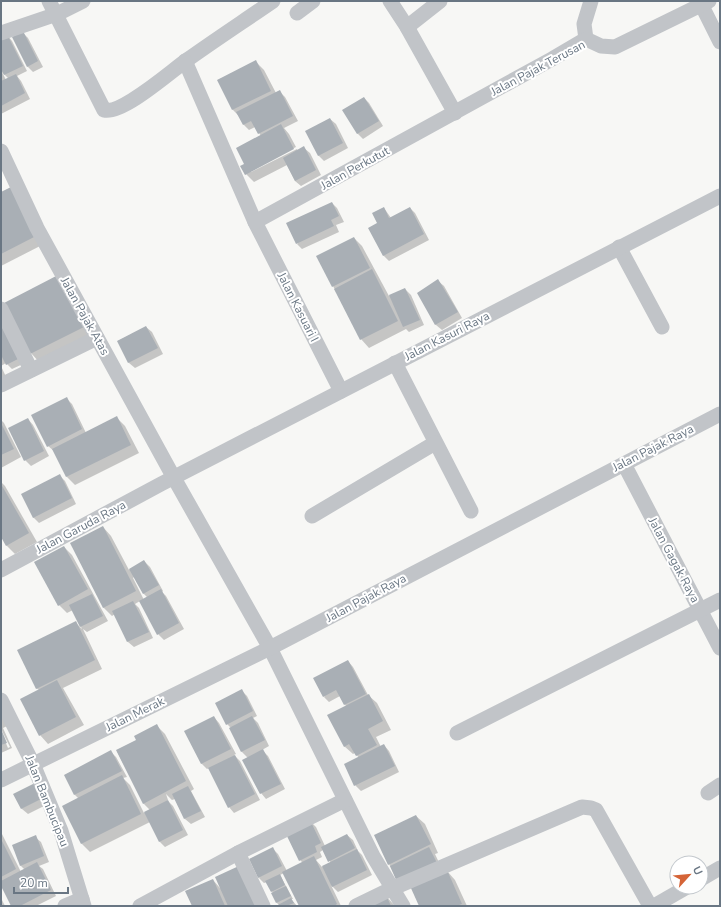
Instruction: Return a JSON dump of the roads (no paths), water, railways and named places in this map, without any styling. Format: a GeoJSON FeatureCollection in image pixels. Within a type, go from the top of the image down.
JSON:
{"type":"FeatureCollection","features":[{"type":"Feature","properties":{"kind":"street"},"geometry":{"type":"LineString","coordinates":[[49,1],[57,14],[74,53],[104,110],[107,111],[120,107],[153,87],[185,61],[273,1]]}},
{"type":"Feature","properties":{"kind":"street"},"geometry":{"type":"LineString","coordinates":[[1,33],[57,14],[83,1]]}},
{"type":"Feature","properties":{"kind":"street"},"geometry":{"type":"LineString","coordinates":[[297,13],[313,1]]}},
{"type":"Feature","properties":{"kind":"street"},"geometry":{"type":"LineString","coordinates":[[390,1],[407,27],[455,113]]}},
{"type":"Feature","properties":{"kind":"street"},"geometry":{"type":"LineString","coordinates":[[407,27],[440,1]]}},
{"type":"Feature","properties":{"kind":"street"},"geometry":{"type":"LineString","coordinates":[[586,39],[584,24],[591,1]]}},
{"type":"Feature","properties":{"kind":"street"},"geometry":{"type":"LineString","coordinates":[[705,3],[720,42]]}},
{"type":"Feature","properties":{"kind":"street","name":"Jalan Pajak Terusan"},"geometry":{"type":"LineString","coordinates":[[455,113],[586,39],[601,46],[615,47],[705,3]]}},
{"type":"Feature","properties":{"kind":"street","name":"Jalan Kasuari I"},"geometry":{"type":"LineString","coordinates":[[185,61],[255,222],[341,391]]}},
{"type":"Feature","properties":{"kind":"street","name":"Jalan Perkutut"},"geometry":{"type":"LineString","coordinates":[[255,222],[455,113]]}},
{"type":"Feature","properties":{"kind":"street","name":"Jalan Pajak Atas"},"geometry":{"type":"LineString","coordinates":[[1,152],[37,228],[97,338],[167,481],[270,648]]}},
{"type":"Feature","properties":{"kind":"street","name":"Jalan Kasuri Raya"},"geometry":{"type":"LineString","coordinates":[[167,481],[720,196]]}},
{"type":"Feature","properties":{"kind":"street"},"geometry":{"type":"LineString","coordinates":[[619,247],[662,327]]}},
{"type":"Feature","properties":{"kind":"street"},"geometry":{"type":"LineString","coordinates":[[1,309],[31,370]]}},
{"type":"Feature","properties":{"kind":"street"},"geometry":{"type":"LineString","coordinates":[[1,385],[97,338]]}},
{"type":"Feature","properties":{"kind":"street"},"geometry":{"type":"LineString","coordinates":[[395,363],[471,511]]}},
{"type":"Feature","properties":{"kind":"street","name":"Jalan Pajak Raya"},"geometry":{"type":"LineString","coordinates":[[270,648],[626,468],[720,414]]}},
{"type":"Feature","properties":{"kind":"street"},"geometry":{"type":"LineString","coordinates":[[312,516],[436,443]]}},
{"type":"Feature","properties":{"kind":"street","name":"Jalan Gagak Raya"},"geometry":{"type":"LineString","coordinates":[[626,468],[720,648]]}},
{"type":"Feature","properties":{"kind":"street","name":"Jalan Garuda Raya"},"geometry":{"type":"LineString","coordinates":[[1,570],[167,481]]}},
{"type":"Feature","properties":{"kind":"street"},"geometry":{"type":"LineString","coordinates":[[457,733],[720,600]]}},
{"type":"Feature","properties":{"kind":"street"},"geometry":{"type":"LineString","coordinates":[[270,648],[345,800],[391,889],[403,906]]}},
{"type":"Feature","properties":{"kind":"street","name":"Jalan Merak"},"geometry":{"type":"LineString","coordinates":[[1,780],[270,648]]}},
{"type":"Feature","properties":{"kind":"street","name":"Jalan Bambucipau"},"geometry":{"type":"LineString","coordinates":[[1,700],[33,764],[61,831],[76,904]]}},
{"type":"Feature","properties":{"kind":"street"},"geometry":{"type":"LineString","coordinates":[[140,906],[238,853],[345,800]]}},
{"type":"Feature","properties":{"kind":"street"},"geometry":{"type":"LineString","coordinates":[[356,906],[391,889],[582,807],[596,810],[650,906]]}},
{"type":"Feature","properties":{"kind":"street"},"geometry":{"type":"LineString","coordinates":[[238,853],[263,906]]}},
{"type":"Feature","properties":{"kind":"street"},"geometry":{"type":"LineString","coordinates":[[709,874],[720,868]]}},
{"type":"Feature","properties":{"kind":"street"},"geometry":{"type":"LineString","coordinates":[[654,906],[673,895]]}}]}
